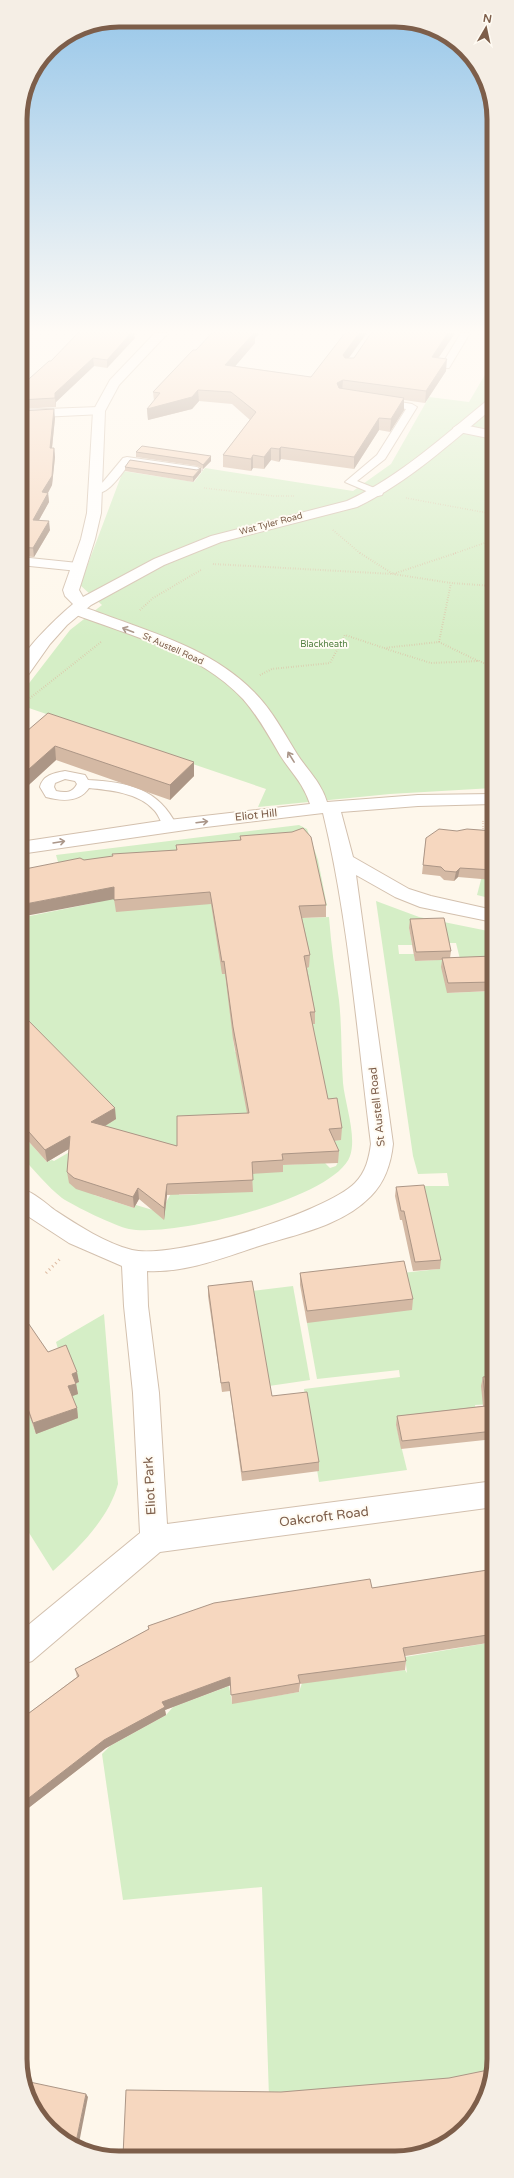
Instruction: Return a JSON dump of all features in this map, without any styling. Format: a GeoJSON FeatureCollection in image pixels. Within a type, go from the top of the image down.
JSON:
{"type":"FeatureCollection","features":[{"type":"Feature","properties":{"kind":"street"},"geometry":{"type":"LineString","coordinates":[[79,607],[71,590],[88,539],[96,491],[95,468],[97,435]]}},
{"type":"Feature","properties":{"kind":"street","name":"Wat Tyler Road"},"geometry":{"type":"LineString","coordinates":[[27,666],[44,641],[61,622],[79,607],[182,552],[216,539],[352,504],[374,494],[401,476],[451,435]]}},
{"type":"Feature","properties":{"kind":"street"},"geometry":{"type":"LineString","coordinates":[[27,562],[78,567]]}},
{"type":"Feature","properties":{"kind":"street","name":"St Austell Road"},"geometry":{"type":"LineString","coordinates":[[79,607],[121,627],[193,656],[217,670],[240,687],[266,718],[296,765],[314,789],[316,800],[326,808],[344,860],[382,1144],[381,1158],[374,1176],[359,1193],[338,1207],[316,1218],[208,1252],[167,1259],[136,1260]]}},
{"type":"Feature","properties":{"kind":"street","name":"Eliot Hill"},"geometry":{"type":"LineString","coordinates":[[27,847],[170,826],[326,808],[395,802],[487,799]]}},
{"type":"Feature","properties":{"kind":"street"},"geometry":{"type":"LineString","coordinates":[[344,860],[402,893],[427,902],[487,915]]}},
{"type":"Feature","properties":{"kind":"street"},"geometry":{"type":"LineString","coordinates":[[27,1203],[39,1212],[75,1234],[136,1260]]}},
{"type":"Feature","properties":{"kind":"street","name":"Eliot Park"},"geometry":{"type":"LineString","coordinates":[[136,1260],[136,1306],[146,1393],[154,1539]]}},
{"type":"Feature","properties":{"kind":"street","name":"Oakcroft Road"},"geometry":{"type":"LineString","coordinates":[[154,1539],[487,1495]]}},
{"type":"Feature","properties":{"kind":"street"},"geometry":{"type":"LineString","coordinates":[[27,1645],[154,1539]]}},
{"type":"Feature","properties":{"kind":"lane"},"geometry":{"type":"LineString","coordinates":[[374,494],[350,482],[381,457],[395,435]]}},
{"type":"Feature","properties":{"kind":"lane"},"geometry":{"type":"LineString","coordinates":[[96,491],[107,484],[127,460],[197,470]]}},
{"type":"Feature","properties":{"kind":"lane"},"geometry":{"type":"LineString","coordinates":[[84,784],[123,789],[147,798],[157,805],[163,812],[170,826]]}},
{"type":"Feature","properties":{"kind":"path"},"geometry":{"type":"LineString","coordinates":[[201,488],[274,496],[301,496]]}},
{"type":"Feature","properties":{"kind":"path"},"geometry":{"type":"LineString","coordinates":[[374,494],[435,502],[487,513]]}},
{"type":"Feature","properties":{"kind":"path"},"geometry":{"type":"LineString","coordinates":[[274,496],[301,504],[364,556],[393,574]]}},
{"type":"Feature","properties":{"kind":"path"},"geometry":{"type":"LineString","coordinates":[[393,574],[487,542]]}},
{"type":"Feature","properties":{"kind":"path"},"geometry":{"type":"LineString","coordinates":[[217,561],[212,564],[393,574],[451,583],[487,586]]}},
{"type":"Feature","properties":{"kind":"path"},"geometry":{"type":"LineString","coordinates":[[27,701],[121,627],[154,598],[205,568]]}},
{"type":"Feature","properties":{"kind":"path"},"geometry":{"type":"LineString","coordinates":[[439,642],[451,583]]}},
{"type":"Feature","properties":{"kind":"path"},"geometry":{"type":"LineString","coordinates":[[240,687],[272,669],[330,662],[345,635],[431,664],[479,661]]}},
{"type":"Feature","properties":{"kind":"path"},"geometry":{"type":"LineString","coordinates":[[384,648],[439,642],[487,664]]}},
{"type":"Feature","properties":{"kind":"path"},"geometry":{"type":"LineString","coordinates":[[46,1273],[60,1259]]}},
{"type":"Feature","properties":{"kind":"green space","name":"Blackheath"},"geometry":{"type":"Polygon","coordinates":[[[408,435],[487,435],[487,788],[390,794],[258,807],[266,789],[27,707],[27,686],[70,630],[102,605],[80,585],[123,471],[194,482],[205,468],[353,491],[391,464],[408,435]]]}},
{"type":"Feature","properties":{"kind":"green space"},"geometry":{"type":"Polygon","coordinates":[[[299,825],[307,829],[318,860],[327,906],[303,907],[304,918],[329,917],[340,1010],[343,1083],[352,1139],[350,1156],[338,1172],[315,1187],[285,1200],[250,1212],[213,1221],[150,1230],[129,1229],[114,1224],[68,1202],[51,1189],[27,1163],[27,1140],[47,1162],[52,1160],[54,1161],[87,1142],[27,1034],[27,917],[99,902],[62,876],[56,855],[299,825]],[[311,1032],[233,1039],[235,1052],[256,1050],[311,1032]],[[276,1111],[282,1165],[325,1163],[330,1168],[336,1166],[338,1162],[331,1141],[341,1140],[276,1111]],[[177,1128],[179,1195],[200,1194],[200,1189],[177,1128]],[[174,1188],[94,1195],[134,1208],[136,1205],[156,1211],[163,1208],[174,1188]]]}},
{"type":"Feature","properties":{"kind":"green space"},"geometry":{"type":"Polygon","coordinates":[[[482,876],[487,877],[487,898],[477,895],[482,876]]]}},
{"type":"Feature","properties":{"kind":"green space"},"geometry":{"type":"Polygon","coordinates":[[[376,901],[419,917],[487,931],[487,969],[447,993],[487,991],[487,1404],[475,1405],[477,1415],[396,1425],[407,1470],[319,1482],[304,1389],[400,1377],[399,1370],[317,1379],[307,1323],[402,1273],[439,1269],[419,1186],[449,1186],[447,1173],[418,1174],[413,1156],[376,901]],[[409,928],[412,945],[398,945],[399,954],[414,954],[415,961],[460,959],[456,943],[446,943],[409,928]]]}},
{"type":"Feature","properties":{"kind":"green space"},"geometry":{"type":"Polygon","coordinates":[[[293,1286],[310,1380],[269,1386],[252,1291],[293,1286]]]}},
{"type":"Feature","properties":{"kind":"green space"},"geometry":{"type":"Polygon","coordinates":[[[104,1314],[118,1484],[108,1509],[92,1532],[53,1571],[27,1530],[27,1409],[36,1434],[70,1397],[74,1384],[79,1382],[61,1359],[56,1342],[104,1314]]]}},
{"type":"Feature","properties":{"kind":"green space"},"geometry":{"type":"Polygon","coordinates":[[[487,1643],[487,2065],[485,2074],[456,2080],[269,2097],[262,1887],[123,1900],[102,1754],[110,1746],[166,1715],[173,1707],[229,1686],[232,1703],[299,1692],[302,1683],[405,1670],[407,1673],[405,1657],[487,1643]]]}},
{"type":"Feature","properties":{"kind":"building"},"geometry":{"type":"Polygon","coordinates":[[[27,435],[51,435],[50,448],[54,448],[52,476],[42,492],[48,493],[33,520],[49,521],[33,548],[27,548],[27,435]]]}},
{"type":"Feature","properties":{"kind":"building"},"geometry":{"type":"Polygon","coordinates":[[[239,435],[368,435],[354,457],[281,447],[279,449],[271,448],[264,457],[253,455],[251,459],[223,455],[239,435]]]}},
{"type":"Feature","properties":{"kind":"building"},"geometry":{"type":"Polygon","coordinates":[[[142,446],[211,456],[203,465],[197,461],[136,452],[142,446]]]}},
{"type":"Feature","properties":{"kind":"building"},"geometry":{"type":"Polygon","coordinates":[[[130,460],[197,470],[201,468],[193,477],[125,467],[130,460]]]}},
{"type":"Feature","properties":{"kind":"building"},"geometry":{"type":"Polygon","coordinates":[[[48,713],[194,762],[170,785],[55,746],[27,771],[27,731],[48,713]]]}},
{"type":"Feature","properties":{"kind":"building"},"geometry":{"type":"Polygon","coordinates":[[[303,828],[311,837],[326,905],[299,906],[310,955],[304,956],[315,1012],[310,1012],[328,1099],[337,1098],[342,1128],[329,1129],[339,1151],[282,1154],[283,1160],[252,1162],[253,1180],[167,1184],[164,1208],[138,1188],[133,1197],[74,1178],[67,1172],[70,1136],[45,1150],[27,1130],[27,1019],[115,1108],[91,1122],[177,1146],[177,1116],[249,1113],[233,1027],[224,961],[222,962],[210,892],[114,900],[114,887],[27,904],[27,869],[80,858],[84,860],[113,856],[112,854],[177,850],[176,845],[241,840],[240,836],[292,832],[303,828]]]}},
{"type":"Feature","properties":{"kind":"building"},"geometry":{"type":"Polygon","coordinates":[[[439,829],[457,831],[467,829],[487,831],[487,870],[460,868],[456,872],[445,871],[441,867],[423,865],[426,838],[439,829]]]}},
{"type":"Feature","properties":{"kind":"building"},"geometry":{"type":"Polygon","coordinates":[[[444,918],[451,951],[416,952],[410,919],[444,918]]]}},
{"type":"Feature","properties":{"kind":"building"},"geometry":{"type":"Polygon","coordinates":[[[487,956],[487,982],[448,983],[442,958],[487,956]]]}},
{"type":"Feature","properties":{"kind":"building"},"geometry":{"type":"Polygon","coordinates":[[[424,1185],[441,1260],[415,1262],[404,1211],[401,1211],[396,1187],[424,1185]]]}},
{"type":"Feature","properties":{"kind":"building"},"geometry":{"type":"Polygon","coordinates":[[[404,1261],[413,1299],[307,1311],[300,1273],[404,1261]]]}},
{"type":"Feature","properties":{"kind":"building"},"geometry":{"type":"Polygon","coordinates":[[[252,1281],[272,1396],[307,1392],[319,1462],[242,1472],[229,1382],[221,1383],[208,1286],[252,1281]]]}},
{"type":"Feature","properties":{"kind":"building"},"geometry":{"type":"Polygon","coordinates":[[[27,1321],[48,1352],[66,1345],[77,1372],[72,1374],[76,1384],[68,1386],[77,1408],[33,1423],[27,1406],[27,1321]]]}},
{"type":"Feature","properties":{"kind":"building"},"geometry":{"type":"Polygon","coordinates":[[[483,1377],[487,1377],[487,1432],[402,1441],[397,1416],[486,1406],[483,1377]]]}},
{"type":"Feature","properties":{"kind":"building"},"geometry":{"type":"Polygon","coordinates":[[[487,1570],[487,1635],[403,1648],[406,1661],[298,1675],[300,1683],[231,1695],[230,1677],[162,1702],[165,1707],[104,1740],[27,1799],[27,1715],[79,1676],[75,1669],[149,1629],[148,1626],[214,1603],[370,1579],[372,1588],[487,1570]]]}},
{"type":"Feature","properties":{"kind":"building"},"geometry":{"type":"Polygon","coordinates":[[[486,2070],[484,2083],[478,2100],[464,2120],[441,2139],[419,2148],[395,2151],[123,2151],[126,2090],[281,2092],[449,2078],[486,2070]]]}},
{"type":"Feature","properties":{"kind":"building"},"geometry":{"type":"Polygon","coordinates":[[[30,2082],[86,2094],[76,2141],[58,2128],[46,2115],[39,2105],[30,2082]]]}}]}
